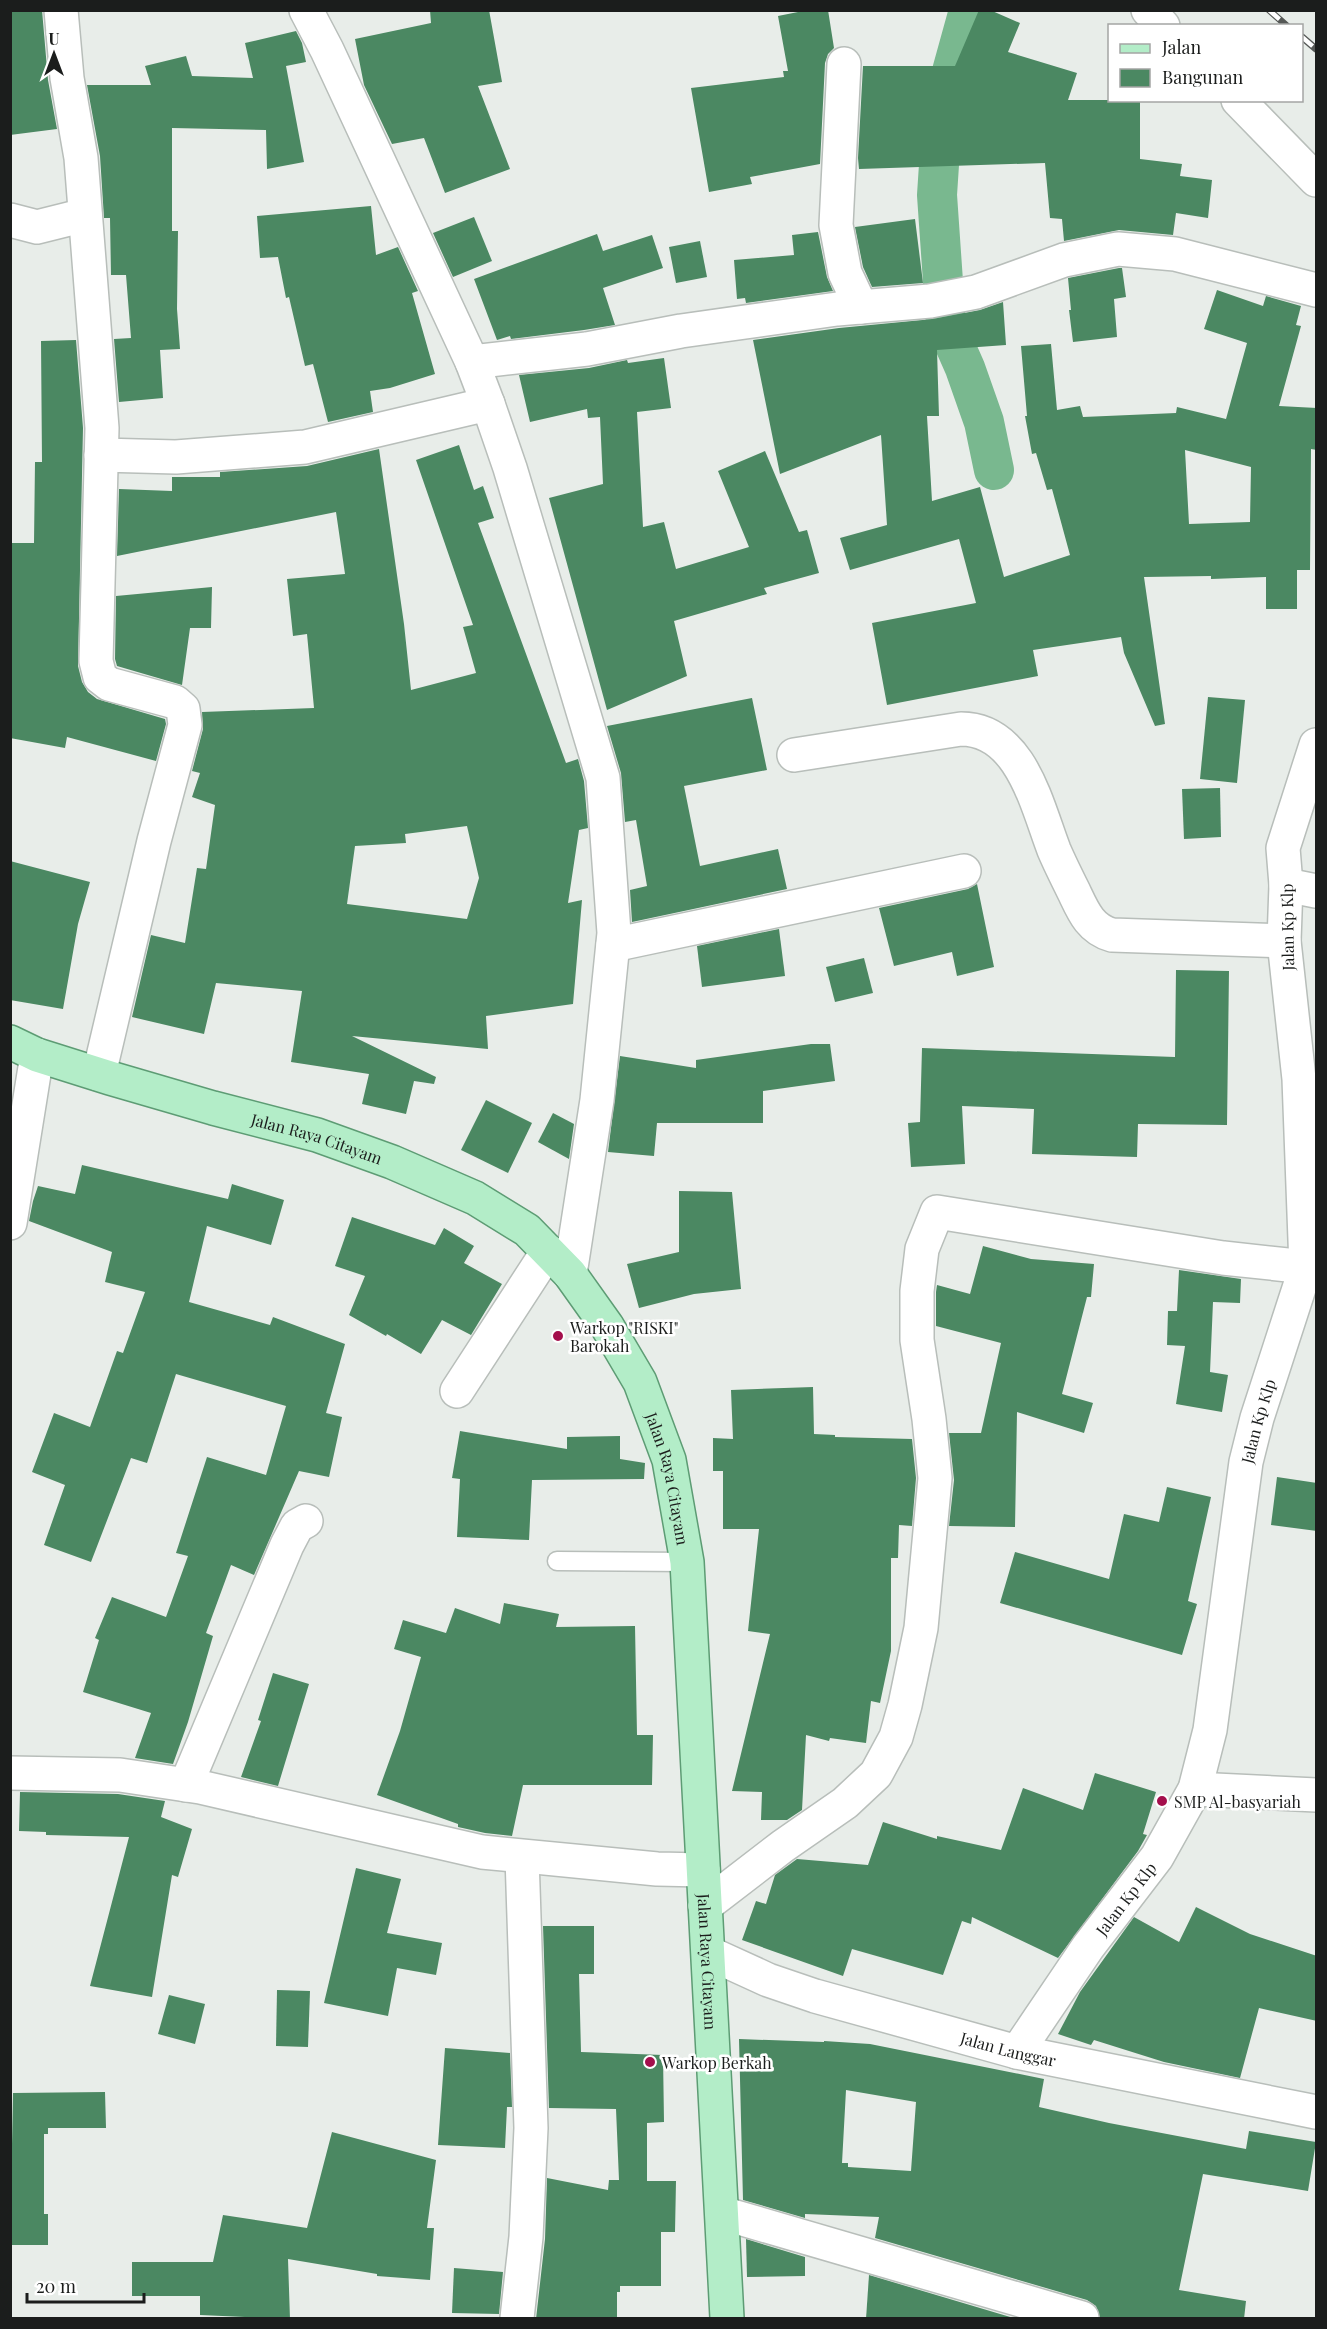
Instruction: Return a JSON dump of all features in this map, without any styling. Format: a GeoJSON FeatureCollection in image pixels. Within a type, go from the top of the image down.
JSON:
{"type":"FeatureCollection","features":[{"type":"Feature","properties":{"kind":"main road","name":"Jalan Raya Citayam"},"geometry":{"type":"LineString","coordinates":[[24,1049],[213,1108],[317,1135],[392,1162],[475,1198],[527,1230],[570,1274],[607,1326],[640,1382],[669,1460],[687,1562],[727,2319]]}},
{"type":"Feature","properties":{"kind":"street"},"geometry":{"type":"LineString","coordinates":[[61,10],[67,78],[81,158],[102,428],[96,661],[100,678],[109,684],[174,702],[183,709],[185,725],[154,841],[99,1074]]}},
{"type":"Feature","properties":{"kind":"street"},"geometry":{"type":"LineString","coordinates":[[306,10],[472,362],[510,468],[603,778],[614,933],[597,1100],[570,1274]]}},
{"type":"Feature","properties":{"kind":"street"},"geometry":{"type":"LineString","coordinates":[[1148,10],[1161,24]]}},
{"type":"Feature","properties":{"kind":"street"},"geometry":{"type":"LineString","coordinates":[[844,64],[836,225],[844,273],[861,307]]}},
{"type":"Feature","properties":{"kind":"street"},"geometry":{"type":"LineString","coordinates":[[1240,102],[1317,180]]}},
{"type":"Feature","properties":{"kind":"street"},"geometry":{"type":"LineString","coordinates":[[10,220],[37,227],[86,215]]}},
{"type":"Feature","properties":{"kind":"street"},"geometry":{"type":"LineString","coordinates":[[472,362],[587,349],[681,331],[861,307],[930,301],[976,292],[1064,260],[1118,249],[1175,254],[1317,290]]}},
{"type":"Feature","properties":{"kind":"street"},"geometry":{"type":"LineString","coordinates":[[101,455],[176,457],[305,447],[488,404]]}},
{"type":"Feature","properties":{"kind":"street"},"geometry":{"type":"LineString","coordinates":[[794,755],[973,729],[1006,748],[1017,763],[1030,785],[1056,854],[1086,917],[1095,928],[1112,935],[1284,941]]}},
{"type":"Feature","properties":{"kind":"street","name":"Jalan Kp Klp"},"geometry":{"type":"LineString","coordinates":[[1017,2052],[1088,1947],[1157,1857],[1196,1789],[1210,1730],[1246,1462],[1257,1418],[1311,1267],[1308,1080],[1284,941],[1301,888],[1283,848],[1317,745]]}},
{"type":"Feature","properties":{"kind":"street"},"geometry":{"type":"LineString","coordinates":[[613,945],[964,871]]}},
{"type":"Feature","properties":{"kind":"street"},"geometry":{"type":"LineString","coordinates":[[10,1223],[24,1049]]}},
{"type":"Feature","properties":{"kind":"street"},"geometry":{"type":"LineString","coordinates":[[705,1906],[845,1803],[876,1774],[896,1737],[921,1628],[935,1478],[917,1340],[917,1291],[922,1249],[937,1212],[1223,1258],[1311,1267]]}},
{"type":"Feature","properties":{"kind":"street"},"geometry":{"type":"LineString","coordinates":[[457,1391],[548,1251]]}},
{"type":"Feature","properties":{"kind":"street"},"geometry":{"type":"LineString","coordinates":[[186,1785],[287,1545],[297,1526],[306,1521]]}},
{"type":"Feature","properties":{"kind":"street"},"geometry":{"type":"LineString","coordinates":[[10,1773],[120,1775],[186,1785],[482,1852],[657,1869],[704,1870]]}},
{"type":"Feature","properties":{"kind":"street"},"geometry":{"type":"LineString","coordinates":[[1196,1789],[1317,1795]]}},
{"type":"Feature","properties":{"kind":"street"},"geometry":{"type":"LineString","coordinates":[[517,2319],[526,2237],[531,2128],[522,1857]]}},
{"type":"Feature","properties":{"kind":"street","name":"Jalan Langgar"},"geometry":{"type":"LineString","coordinates":[[709,1953],[768,1980],[815,1996],[1017,2052],[1317,2112]]}},
{"type":"Feature","properties":{"kind":"street"},"geometry":{"type":"LineString","coordinates":[[722,2213],[1082,2319]]}},
{"type":"Feature","properties":{"kind":"lane"},"geometry":{"type":"LineString","coordinates":[[557,1561],[687,1562]]}},
{"type":"Feature","properties":{"kind":"building"},"geometry":{"type":"Polygon","coordinates":[[[10,10],[42,10],[48,80],[57,129],[10,135],[10,10]]]}},
{"type":"Feature","properties":{"kind":"building"},"geometry":{"type":"Polygon","coordinates":[[[430,10],[489,10],[502,82],[478,86],[510,169],[445,193],[424,138],[392,144],[364,85],[355,39],[431,23],[430,10]]]}},
{"type":"Feature","properties":{"kind":"building"},"geometry":{"type":"Polygon","coordinates":[[[808,10],[828,10],[834,48],[828,54],[825,63],[820,164],[750,177],[752,184],[709,192],[691,88],[784,77],[783,71],[788,71],[778,16],[808,10]]]}},
{"type":"Feature","properties":{"kind":"building"},"geometry":{"type":"Polygon","coordinates":[[[979,10],[990,10],[1020,23],[1008,52],[1077,73],[1068,100],[1140,102],[1140,159],[1182,164],[1180,176],[1212,180],[1208,218],[1176,213],[1173,235],[1119,230],[1064,241],[1062,219],[1050,218],[1045,163],[859,169],[863,66],[955,66],[979,10]]]}},
{"type":"Feature","properties":{"kind":"building"},"geometry":{"type":"Polygon","coordinates":[[[296,31],[302,43],[306,62],[286,66],[304,162],[267,169],[266,130],[172,128],[172,231],[178,231],[177,309],[180,349],[160,350],[163,398],[119,402],[114,339],[131,338],[126,275],[111,275],[110,218],[104,218],[100,156],[87,85],[151,85],[145,66],[186,56],[192,76],[253,78],[245,43],[296,31]]]}},
{"type":"Feature","properties":{"kind":"building"},"geometry":{"type":"Polygon","coordinates":[[[371,206],[376,255],[398,247],[418,291],[412,293],[435,374],[390,388],[370,391],[373,412],[328,422],[313,364],[305,366],[289,297],[286,298],[278,257],[260,258],[257,216],[371,206]]]}},
{"type":"Feature","properties":{"kind":"building"},"geometry":{"type":"Polygon","coordinates":[[[474,217],[492,261],[453,277],[433,233],[474,217]]]}},
{"type":"Feature","properties":{"kind":"building"},"geometry":{"type":"Polygon","coordinates":[[[915,219],[923,283],[872,287],[863,267],[855,227],[915,219]]]}},
{"type":"Feature","properties":{"kind":"building"},"geometry":{"type":"Polygon","coordinates":[[[818,232],[827,277],[833,291],[746,303],[745,298],[737,299],[734,260],[794,255],[792,235],[818,232]]]}},
{"type":"Feature","properties":{"kind":"building"},"geometry":{"type":"Polygon","coordinates":[[[597,234],[603,251],[652,235],[663,268],[603,288],[615,325],[511,339],[510,336],[497,340],[474,279],[597,234]]]}},
{"type":"Feature","properties":{"kind":"building"},"geometry":{"type":"Polygon","coordinates":[[[700,241],[707,277],[676,283],[669,247],[700,241]]]}},
{"type":"Feature","properties":{"kind":"building"},"geometry":{"type":"Polygon","coordinates":[[[1122,268],[1126,297],[1114,299],[1117,337],[1073,342],[1068,278],[1122,268]]]}},
{"type":"Feature","properties":{"kind":"building"},"geometry":{"type":"Polygon","coordinates":[[[1217,290],[1263,306],[1266,296],[1301,306],[1296,325],[1301,326],[1279,406],[1317,408],[1317,450],[1311,449],[1310,570],[1297,570],[1297,609],[1266,609],[1266,577],[1211,579],[1211,576],[1144,577],[1165,724],[1155,726],[1124,653],[1121,637],[1033,650],[1038,676],[887,705],[872,623],[976,603],[959,539],[850,570],[840,538],[887,525],[881,435],[780,474],[753,340],[839,328],[933,319],[980,310],[1003,302],[1006,345],[937,350],[939,416],[927,416],[932,501],[980,487],[1004,577],[1070,555],[1052,489],[1047,490],[1036,453],[1032,454],[1025,416],[1027,416],[1021,346],[1051,344],[1057,410],[1080,406],[1083,417],[1176,413],[1177,407],[1226,419],[1247,343],[1204,329],[1217,290]],[[1185,450],[1189,524],[1250,522],[1251,467],[1185,450]]]}},
{"type":"Feature","properties":{"kind":"building"},"geometry":{"type":"Polygon","coordinates":[[[76,340],[83,428],[78,666],[82,682],[88,692],[97,699],[165,719],[166,724],[156,761],[67,737],[65,748],[10,738],[10,543],[34,543],[35,462],[42,462],[41,341],[76,340]]]}},
{"type":"Feature","properties":{"kind":"building"},"geometry":{"type":"Polygon","coordinates":[[[664,358],[671,408],[637,412],[643,527],[664,522],[676,569],[749,547],[718,471],[765,451],[799,532],[807,530],[819,573],[764,588],[767,594],[674,621],[687,676],[607,710],[549,498],[603,484],[600,417],[588,418],[587,409],[530,422],[519,375],[589,368],[627,360],[628,363],[664,358]]]}},
{"type":"Feature","properties":{"kind":"building"},"geometry":{"type":"Polygon","coordinates":[[[459,445],[474,490],[483,486],[494,518],[478,523],[566,763],[578,759],[584,781],[588,828],[579,830],[568,903],[582,900],[573,1004],[486,1016],[488,1049],[352,1036],[436,1077],[434,1084],[414,1081],[406,1114],[362,1104],[369,1074],[291,1062],[302,991],[216,983],[204,1034],[132,1017],[151,935],[185,943],[197,868],[206,869],[215,805],[192,797],[200,773],[192,771],[203,729],[202,712],[314,708],[307,634],[293,636],[287,579],[345,574],[336,512],[117,556],[119,489],[172,491],[172,477],[220,477],[220,472],[307,466],[379,449],[411,690],[476,673],[463,627],[473,625],[416,460],[459,445]],[[467,826],[405,834],[406,843],[355,846],[347,904],[467,919],[479,878],[467,826]]]}},
{"type":"Feature","properties":{"kind":"building"},"geometry":{"type":"Polygon","coordinates":[[[212,587],[211,628],[190,628],[182,685],[117,666],[115,659],[116,596],[212,587]]]}},
{"type":"Feature","properties":{"kind":"building"},"geometry":{"type":"Polygon","coordinates":[[[1208,697],[1245,700],[1237,783],[1200,779],[1208,697]]]}},
{"type":"Feature","properties":{"kind":"building"},"geometry":{"type":"Polygon","coordinates":[[[752,698],[767,770],[684,786],[700,866],[778,849],[787,889],[632,922],[630,890],[647,886],[636,820],[625,822],[621,773],[607,726],[752,698]]]}},
{"type":"Feature","properties":{"kind":"building"},"geometry":{"type":"Polygon","coordinates":[[[1220,788],[1221,837],[1184,839],[1182,789],[1220,788]]]}},
{"type":"Feature","properties":{"kind":"building"},"geometry":{"type":"Polygon","coordinates":[[[10,861],[90,882],[78,924],[63,1009],[10,1000],[10,861]]]}},
{"type":"Feature","properties":{"kind":"building"},"geometry":{"type":"Polygon","coordinates":[[[977,884],[994,967],[957,976],[952,952],[894,966],[879,908],[968,889],[977,884]]]}},
{"type":"Feature","properties":{"kind":"building"},"geometry":{"type":"Polygon","coordinates":[[[779,929],[785,976],[702,987],[697,946],[779,929]]]}},
{"type":"Feature","properties":{"kind":"building"},"geometry":{"type":"Polygon","coordinates":[[[864,958],[873,993],[835,1002],[826,967],[864,958]]]}},
{"type":"Feature","properties":{"kind":"building"},"geometry":{"type":"Polygon","coordinates":[[[1176,970],[1229,971],[1227,1125],[1138,1124],[1137,1157],[1032,1154],[1034,1109],[962,1106],[965,1164],[911,1167],[908,1123],[920,1122],[922,1048],[1175,1057],[1176,970]]]}},
{"type":"Feature","properties":{"kind":"building"},"geometry":{"type":"Polygon","coordinates":[[[811,1044],[830,1044],[835,1081],[763,1091],[763,1123],[657,1123],[654,1156],[608,1152],[620,1056],[696,1068],[696,1060],[811,1044]]]}},
{"type":"Feature","properties":{"kind":"building"},"geometry":{"type":"Polygon","coordinates":[[[486,1100],[532,1123],[508,1173],[461,1150],[486,1100]]]}},
{"type":"Feature","properties":{"kind":"building"},"geometry":{"type":"Polygon","coordinates":[[[553,1113],[574,1124],[569,1159],[538,1142],[553,1113]]]}},
{"type":"Feature","properties":{"kind":"building"},"geometry":{"type":"Polygon","coordinates":[[[82,1165],[228,1199],[232,1184],[284,1200],[271,1245],[207,1226],[189,1302],[270,1325],[273,1317],[345,1344],[326,1413],[342,1417],[329,1477],[299,1471],[254,1575],[231,1565],[206,1633],[213,1636],[173,1764],[135,1758],[151,1713],[83,1692],[99,1640],[95,1638],[112,1597],[166,1617],[188,1556],[176,1553],[207,1457],[266,1475],[286,1406],[176,1374],[147,1463],[131,1458],[91,1562],[44,1545],[65,1485],[32,1472],[54,1413],[90,1427],[117,1351],[123,1353],[145,1292],[105,1282],[112,1252],[29,1221],[38,1186],[75,1194],[82,1165]]]}},
{"type":"Feature","properties":{"kind":"building"},"geometry":{"type":"Polygon","coordinates":[[[679,1191],[732,1192],[741,1289],[694,1294],[639,1308],[627,1264],[679,1252],[679,1191]]]}},
{"type":"Feature","properties":{"kind":"building"},"geometry":{"type":"Polygon","coordinates":[[[352,1217],[435,1245],[444,1228],[474,1246],[464,1263],[502,1284],[471,1335],[442,1320],[421,1354],[349,1315],[365,1276],[335,1266],[352,1217]]]}},
{"type":"Feature","properties":{"kind":"building"},"geometry":{"type":"Polygon","coordinates":[[[983,1246],[1031,1259],[1094,1264],[1091,1297],[1087,1297],[1062,1394],[1093,1403],[1084,1433],[1017,1412],[1015,1527],[949,1526],[954,1480],[949,1433],[981,1433],[1001,1343],[936,1326],[936,1292],[937,1285],[970,1294],[983,1246]]]}},
{"type":"Feature","properties":{"kind":"building"},"geometry":{"type":"Polygon","coordinates":[[[1179,1270],[1241,1279],[1240,1303],[1213,1302],[1210,1372],[1228,1375],[1222,1412],[1176,1404],[1185,1346],[1167,1345],[1168,1311],[1177,1311],[1179,1270]]]}},
{"type":"Feature","properties":{"kind":"building"},"geometry":{"type":"Polygon","coordinates":[[[813,1387],[814,1434],[835,1435],[835,1437],[912,1439],[916,1478],[912,1526],[899,1525],[898,1558],[891,1558],[891,1651],[880,1703],[871,1701],[866,1743],[830,1738],[829,1741],[806,1735],[802,1810],[787,1820],[761,1820],[762,1792],[732,1791],[770,1634],[748,1631],[759,1529],[723,1529],[723,1471],[713,1471],[713,1438],[733,1439],[731,1390],[813,1387]]]}},
{"type":"Feature","properties":{"kind":"building"},"geometry":{"type":"Polygon","coordinates":[[[460,1431],[567,1449],[567,1437],[620,1436],[620,1459],[645,1463],[644,1479],[532,1480],[529,1540],[457,1537],[460,1479],[452,1478],[460,1431]]]}},
{"type":"Feature","properties":{"kind":"building"},"geometry":{"type":"Polygon","coordinates":[[[1277,1477],[1317,1483],[1317,1531],[1271,1525],[1277,1477]]]}},
{"type":"Feature","properties":{"kind":"building"},"geometry":{"type":"Polygon","coordinates":[[[1167,1487],[1211,1497],[1188,1601],[1197,1604],[1182,1655],[1000,1603],[1015,1552],[1109,1579],[1124,1514],[1159,1522],[1167,1487]]]}},
{"type":"Feature","properties":{"kind":"building"},"geometry":{"type":"Polygon","coordinates":[[[504,1603],[559,1614],[556,1627],[635,1626],[637,1735],[653,1735],[652,1785],[523,1785],[512,1836],[458,1827],[458,1824],[377,1795],[400,1731],[421,1657],[394,1649],[403,1620],[446,1633],[455,1608],[500,1624],[504,1603]]]}},
{"type":"Feature","properties":{"kind":"building"},"geometry":{"type":"Polygon","coordinates":[[[273,1673],[309,1684],[278,1786],[241,1777],[261,1721],[258,1720],[273,1673]]]}},
{"type":"Feature","properties":{"kind":"building"},"geometry":{"type":"Polygon","coordinates":[[[1095,1773],[1156,1792],[1143,1834],[1147,1835],[1138,1851],[1058,1958],[972,1917],[971,1924],[962,1921],[943,1975],[852,1949],[843,1976],[742,1940],[756,1901],[766,1904],[775,1875],[797,1859],[868,1865],[883,1822],[937,1839],[937,1836],[1001,1850],[1023,1788],[1083,1810],[1095,1773]]]}},
{"type":"Feature","properties":{"kind":"building"},"geometry":{"type":"Polygon","coordinates":[[[20,1792],[118,1794],[165,1801],[161,1817],[192,1829],[178,1877],[172,1875],[152,1997],[90,1986],[129,1837],[46,1835],[46,1832],[19,1831],[20,1792]]]}},
{"type":"Feature","properties":{"kind":"building"},"geometry":{"type":"Polygon","coordinates":[[[356,1868],[401,1879],[387,1933],[442,1943],[436,1975],[397,1968],[388,2016],[324,2003],[356,1868]]]}},
{"type":"Feature","properties":{"kind":"building"},"geometry":{"type":"Polygon","coordinates":[[[1196,1907],[1250,1934],[1317,1956],[1317,2021],[1259,2008],[1240,2078],[1164,2062],[1094,2040],[1091,2045],[1058,2034],[1080,1992],[1134,1917],[1179,1942],[1196,1907]]]}},
{"type":"Feature","properties":{"kind":"building"},"geometry":{"type":"Polygon","coordinates":[[[543,1926],[594,1926],[594,1974],[579,1974],[581,2052],[663,2055],[664,2122],[647,2123],[647,2181],[676,2181],[675,2232],[661,2232],[661,2286],[620,2286],[620,2292],[617,2292],[617,2319],[536,2319],[545,2239],[547,2178],[608,2190],[609,2180],[619,2180],[616,2109],[549,2108],[543,1926]]]}},
{"type":"Feature","properties":{"kind":"building"},"geometry":{"type":"Polygon","coordinates":[[[277,1990],[310,1991],[308,2047],[276,2046],[277,1990]]]}},
{"type":"Feature","properties":{"kind":"building"},"geometry":{"type":"Polygon","coordinates":[[[169,1995],[205,2004],[195,2044],[158,2034],[169,1995]]]}},
{"type":"Feature","properties":{"kind":"building"},"geometry":{"type":"Polygon","coordinates":[[[739,2039],[870,2044],[1044,2079],[1039,2107],[1246,2149],[1249,2131],[1316,2142],[1308,2191],[1203,2174],[1179,2290],[1246,2301],[1244,2319],[1100,2319],[1096,2306],[1087,2300],[875,2238],[879,2217],[805,2214],[805,2218],[743,2200],[739,2039]],[[846,2090],[842,2163],[848,2163],[848,2167],[911,2171],[916,2102],[846,2090]]]}},
{"type":"Feature","properties":{"kind":"building"},"geometry":{"type":"Polygon","coordinates":[[[445,2048],[510,2053],[512,2107],[507,2107],[505,2148],[438,2145],[445,2048]]]}},
{"type":"Feature","properties":{"kind":"building"},"geometry":{"type":"Polygon","coordinates":[[[105,2092],[106,2128],[48,2128],[48,2134],[44,2134],[44,2214],[48,2214],[48,2245],[10,2245],[13,2093],[105,2092]]]}},
{"type":"Feature","properties":{"kind":"building"},"geometry":{"type":"Polygon","coordinates":[[[332,2132],[436,2160],[427,2228],[434,2228],[430,2280],[377,2276],[377,2274],[288,2259],[290,2319],[200,2315],[200,2296],[132,2296],[132,2262],[213,2262],[223,2215],[307,2228],[332,2132]]]}},
{"type":"Feature","properties":{"kind":"building"},"geometry":{"type":"Polygon","coordinates":[[[746,2239],[805,2257],[805,2276],[747,2277],[746,2239]]]}},
{"type":"Feature","properties":{"kind":"building"},"geometry":{"type":"Polygon","coordinates":[[[454,2268],[503,2272],[499,2314],[452,2313],[454,2268]]]}},
{"type":"Feature","properties":{"kind":"building"},"geometry":{"type":"Polygon","coordinates":[[[869,2275],[1017,2319],[866,2319],[869,2275]]]}},
{"type":"Feature","properties":{"kind":"waterway"},"geometry":{"type":"LineString","coordinates":[[969,10],[943,104],[937,195],[946,325],[965,368],[984,422],[994,470]]}},
{"type":"Feature","properties":{"kind":"railway"},"geometry":{"type":"LineString","coordinates":[[1269,10],[1285,24]]}},
{"type":"Feature","properties":{"kind":"railway"},"geometry":{"type":"LineString","coordinates":[[1303,38],[1316,49]]}},
{"type":"Feature","properties":{"kind":"place","name":"Warkop \"RISKI\" Barokah"},"geometry":{"type":"Point","coordinates":[558,1336]}},
{"type":"Feature","properties":{"kind":"place","name":"SMP Al-basyariah"},"geometry":{"type":"Point","coordinates":[1162,1801]}},
{"type":"Feature","properties":{"kind":"place","name":"Warkop Berkah"},"geometry":{"type":"Point","coordinates":[650,2062]}}]}
